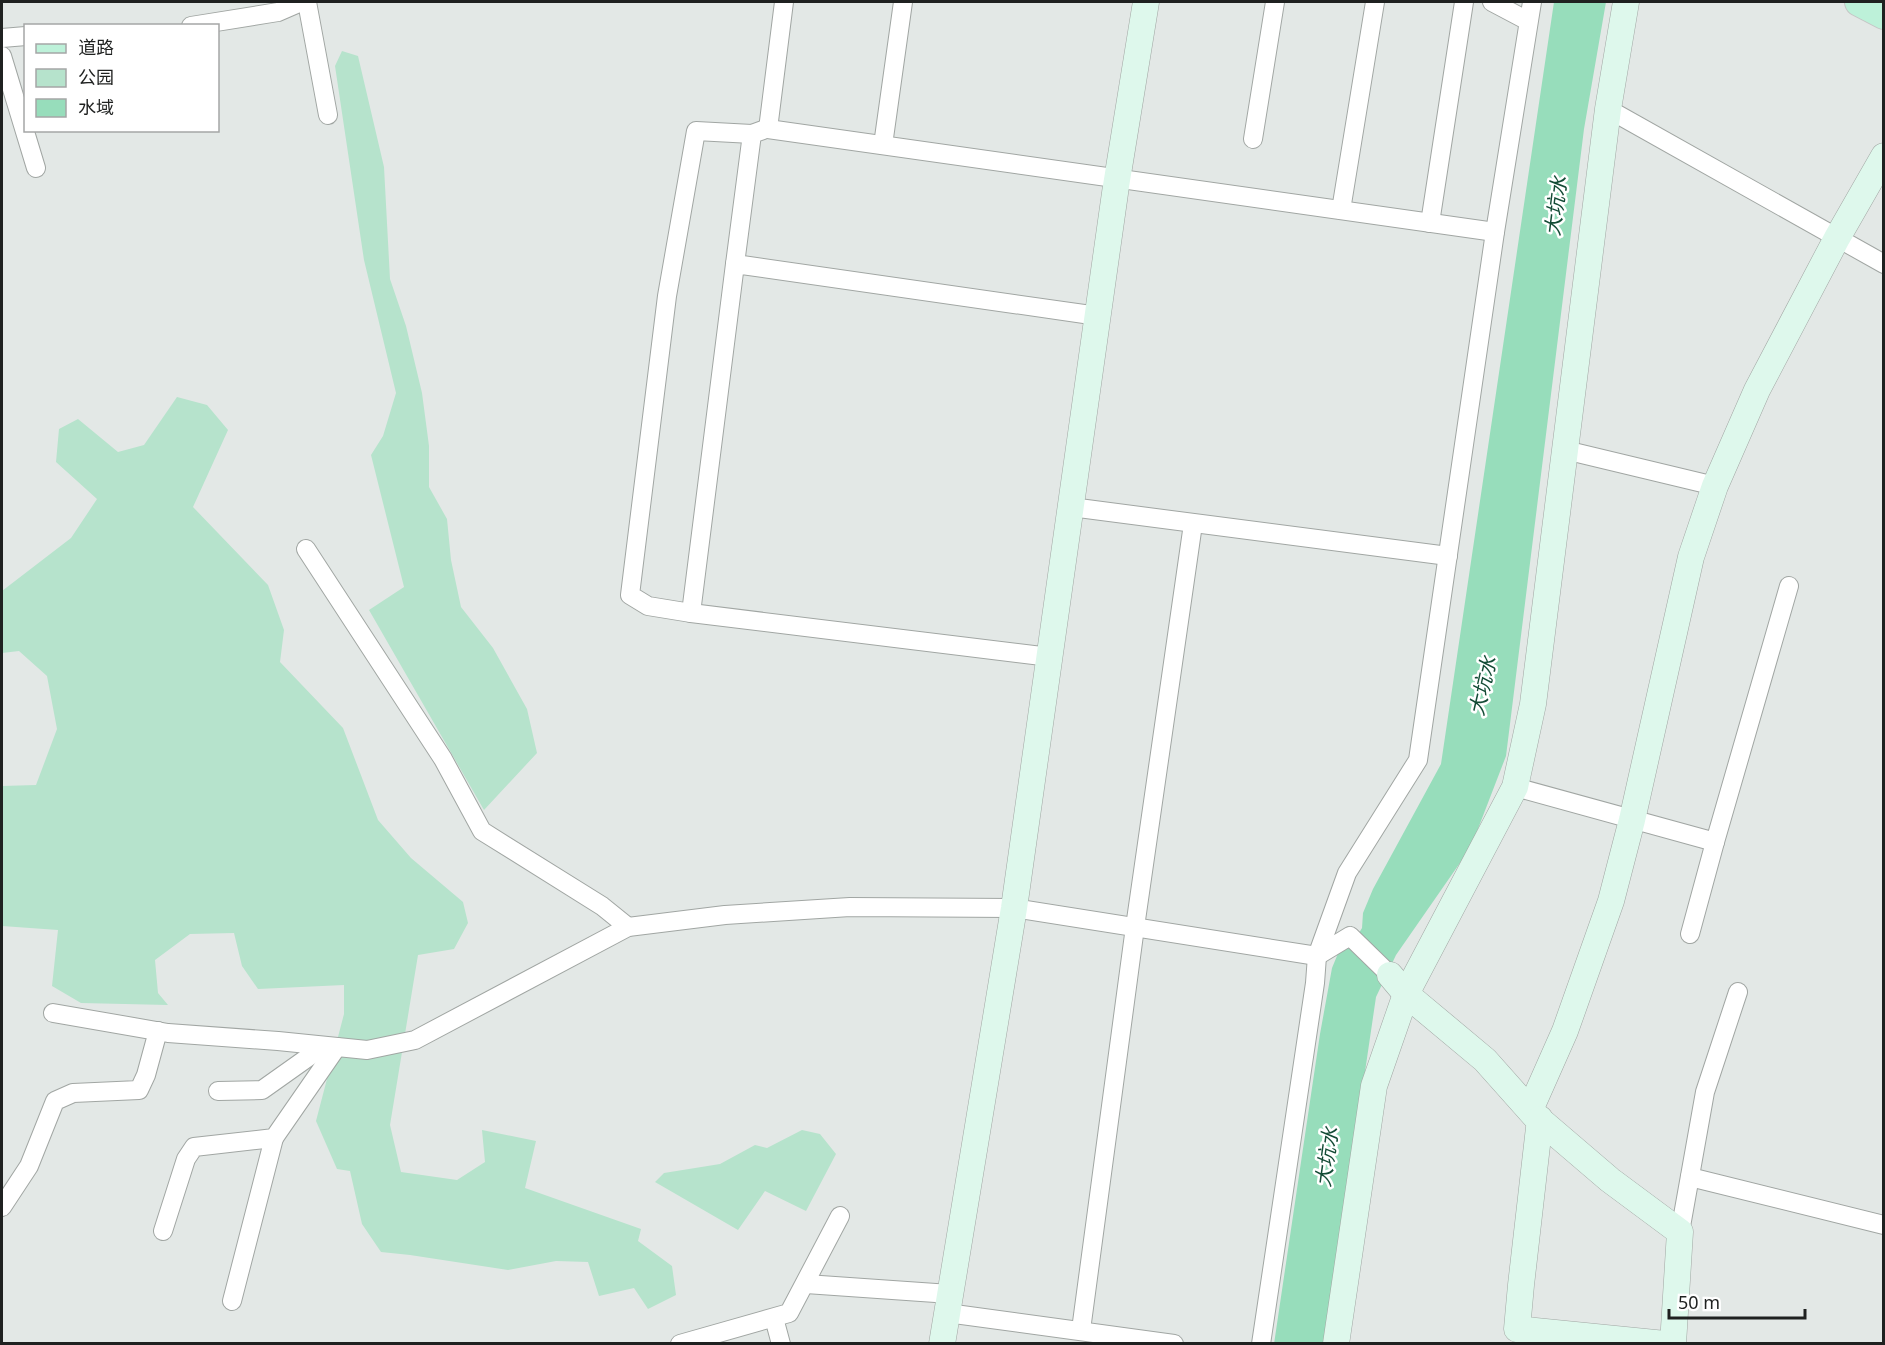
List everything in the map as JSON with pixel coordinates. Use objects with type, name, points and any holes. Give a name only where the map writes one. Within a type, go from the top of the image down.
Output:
[{"type":"main road","points":[[1859,2],[1884,15]]},
{"type":"street","points":[[203,24],[278,12],[301,2]]},
{"type":"street","points":[[307,2],[328,115]]},
{"type":"street","points":[[691,613],[735,264],[784,2]]},
{"type":"street","points":[[883,145],[903,2]]},
{"type":"street","points":[[942,1344],[1014,908],[1118,178],[1146,2]]},
{"type":"street","points":[[1253,140],[1275,2]]},
{"type":"street","points":[[1341,210],[1375,2]]},
{"type":"street","points":[[1430,223],[1464,2]]},
{"type":"street","points":[[1492,2],[1528,21]]},
{"type":"street","points":[[1261,1344],[1315,983],[1317,956],[1347,873],[1418,760],[1495,232],[1532,2]]},
{"type":"street","points":[[1336,1344],[1374,1086],[1406,994],[1515,787],[1533,704],[1608,109],[1626,2]]},
{"type":"street","points":[[2,38],[24,36]]},
{"type":"street","points":[[2,56],[24,128]]},
{"type":"street","points":[[1608,109],[1884,264]]},
{"type":"street","points":[[1050,657],[691,613],[648,606],[630,596],[664,319],[696,131],[760,132],[883,145],[1495,232]]},
{"type":"street","points":[[25,132],[36,168]]},
{"type":"street","points":[[1665,1344],[1517,1329],[1535,1114],[1607,912],[1632,820],[1691,557],[1715,486],[1757,390],[1837,238],[1884,156]]},
{"type":"street","points":[[735,264],[1098,316]]},
{"type":"street","points":[[1565,450],[1715,486]]},
{"type":"street","points":[[1071,507],[1448,556]]},
{"type":"street","points":[[1081,1330],[1135,927],[1193,524]]},
{"type":"street","points":[[306,549],[443,759],[482,831],[602,906],[628,927]]},
{"type":"street","points":[[1690,934],[1714,842],[1789,586]]},
{"type":"street","points":[[1515,787],[1714,842]]},
{"type":"street","points":[[53,1013],[158,1031],[367,1050],[415,1040],[628,927],[725,915],[850,908],[1014,908],[1317,956],[1350,936],[1406,994],[1485,1060],[1535,1114],[1610,1180],[1680,1232]]},
{"type":"street","points":[[1673,1344],[1680,1232],[1705,1092],[1738,992]]},
{"type":"street","points":[[2,1207],[28,1166],[55,1101],[73,1093],[139,1090],[146,1075],[158,1031]]},
{"type":"street","points":[[218,1091],[262,1090],[331,1046]]},
{"type":"street","points":[[232,1301],[274,1137],[331,1046]]},
{"type":"street","points":[[163,1231],[186,1159],[194,1147],[274,1137]]},
{"type":"street","points":[[1690,1178],[1884,1225]]},
{"type":"street","points":[[680,1344],[789,1313],[840,1216]]},
{"type":"street","points":[[806,1284],[948,1303],[1081,1330],[1174,1344]]},
{"type":"street","points":[[774,1318],[781,1344]]},
{"type":"green space","points":[[342,51],[358,56],[384,167],[390,279],[406,326],[422,393],[429,446],[429,487],[447,519],[451,560],[461,607],[493,648],[527,709],[537,753],[484,810],[369,610],[404,587],[371,455],[383,436],[396,393],[364,260],[335,66]]},
{"type":"green space","points":[[177,397],[207,405],[228,430],[193,507],[268,585],[284,630],[280,662],[343,728],[378,820],[411,858],[463,902],[468,923],[454,949],[418,955],[390,1125],[401,1172],[457,1180],[485,1162],[482,1130],[536,1141],[525,1188],[641,1229],[638,1241],[672,1266],[676,1295],[648,1309],[634,1288],[599,1296],[588,1262],[556,1261],[508,1270],[381,1252],[362,1224],[350,1171],[337,1169],[316,1121],[344,1014],[344,985],[258,989],[242,966],[234,933],[190,934],[155,960],[158,993],[168,1005],[81,1003],[52,986],[58,930],[2,926],[2,786],[36,785],[57,729],[47,676],[19,651],[2,653],[2,591],[71,538],[97,499],[56,462],[59,429],[78,419],[118,452],[144,445]]},
{"type":"green space","points":[[802,1130],[820,1134],[836,1154],[806,1211],[765,1191],[738,1230],[655,1182],[664,1173],[720,1164],[755,1145],[767,1148]]},
{"type":"water","name":"大坑水","points":[[1554,2],[1606,2],[1584,129],[1506,756],[1471,847],[1396,955],[1376,997],[1325,1343],[1274,1344],[1332,968],[1339,951],[1350,948],[1362,928],[1363,913],[1373,889],[1441,764]]}]
